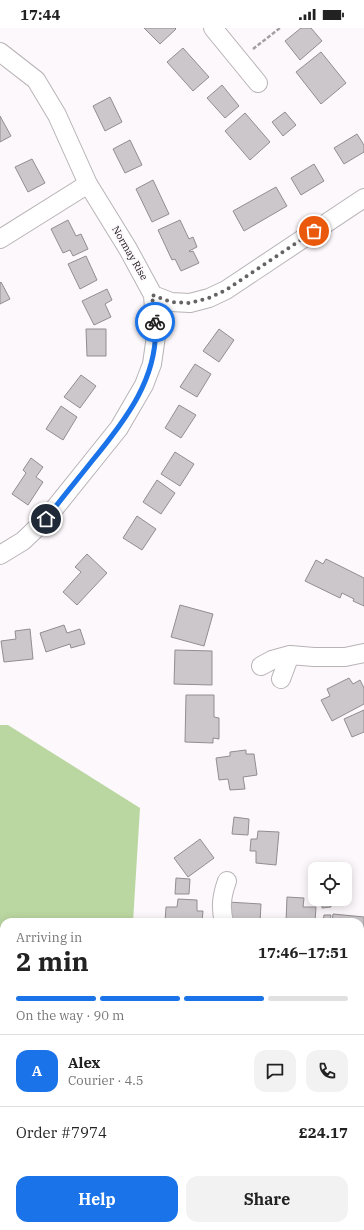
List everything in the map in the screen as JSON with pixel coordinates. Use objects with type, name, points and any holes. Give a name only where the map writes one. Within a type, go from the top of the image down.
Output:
[{"type":"street","points":[[213,28],[258,83]]},
{"type":"street","name":"Normay Rise","points":[[0,52],[36,80],[57,115],[88,184],[128,249],[152,295]]},
{"type":"street","points":[[0,239],[88,184]]},
{"type":"street","points":[[0,555],[23,541],[46,519],[119,428],[144,385],[152,364],[156,336],[152,295],[171,302],[190,303],[209,298],[226,290],[364,198]]},
{"type":"street","points":[[261,666],[272,660],[290,655],[345,657],[364,653]]},
{"type":"street","points":[[281,679],[290,655]]},
{"type":"street","points":[[223,918],[222,896],[227,881]]},
{"type":"path","points":[[240,60],[280,28]]},
{"type":"green space","points":[[0,725],[8,725],[140,808],[133,918],[0,918]]},
{"type":"building","points":[[144,28],[175,28],[176,29],[160,44]]},
{"type":"building","points":[[301,28],[311,28],[322,41],[300,60],[285,41]]},
{"type":"building","points":[[183,48],[209,77],[193,91],[167,62]]},
{"type":"building","points":[[321,52],[346,83],[321,104],[296,72]]},
{"type":"building","points":[[222,85],[239,106],[225,118],[207,98]]},
{"type":"building","points":[[110,97],[122,122],[105,131],[93,106]]},
{"type":"building","points":[[285,112],[296,125],[283,136],[272,122]]},
{"type":"building","points":[[245,113],[270,142],[250,160],[225,131]]},
{"type":"building","points":[[0,116],[11,136],[0,142]]},
{"type":"building","points":[[357,134],[364,145],[364,152],[344,164],[334,148]]},
{"type":"building","points":[[130,140],[142,165],[125,173],[113,149]]},
{"type":"building","points":[[32,159],[45,183],[28,192],[15,167]]},
{"type":"building","points":[[314,164],[324,181],[301,195],[291,178]]},
{"type":"building","points":[[153,180],[169,214],[152,222],[136,189]]},
{"type":"building","points":[[276,187],[287,206],[244,231],[233,211]]},
{"type":"building","points":[[68,220],[76,236],[81,234],[88,249],[73,256],[70,250],[63,253],[51,229]]},
{"type":"building","points":[[180,220],[189,239],[193,237],[197,247],[189,251],[193,251],[199,263],[181,271],[175,259],[172,260],[158,230]]},
{"type":"building","points":[[86,256],[97,280],[80,289],[68,264]]},
{"type":"building","points":[[1,282],[10,299],[0,304],[0,283]]},
{"type":"building","points":[[107,289],[112,300],[105,304],[111,317],[94,325],[82,301]]},
{"type":"building","points":[[86,329],[106,329],[106,356],[87,356]]},
{"type":"building","points":[[219,329],[234,340],[219,362],[203,351]]},
{"type":"building","points":[[195,364],[211,374],[197,397],[180,387]]},
{"type":"building","points":[[81,375],[96,386],[80,408],[64,397]]},
{"type":"building","points":[[179,405],[196,415],[181,438],[165,428]]},
{"type":"building","points":[[61,406],[77,417],[63,440],[46,429]]},
{"type":"building","points":[[175,452],[194,464],[180,486],[161,474]]},
{"type":"building","points":[[31,458],[43,467],[36,477],[43,482],[28,505],[12,494],[26,473],[23,470]]},
{"type":"building","points":[[157,480],[175,493],[161,514],[143,502]]},
{"type":"building","points":[[137,516],[156,529],[142,550],[123,538]]},
{"type":"building","points":[[87,554],[107,573],[77,605],[63,592],[81,572],[75,567]]},
{"type":"building","points":[[326,559],[364,578],[364,606],[353,601],[354,599],[342,593],[340,598],[305,581],[316,560],[323,564]]},
{"type":"building","points":[[180,605],[213,614],[204,646],[171,637]]},
{"type":"building","points":[[64,625],[67,633],[80,629],[85,644],[71,648],[70,644],[46,652],[40,633]]},
{"type":"building","points":[[30,629],[33,659],[4,662],[1,641],[16,639],[15,631]]},
{"type":"building","points":[[175,650],[212,651],[212,685],[174,684]]},
{"type":"building","points":[[349,678],[353,684],[360,680],[364,688],[364,704],[332,721],[321,700],[330,696],[327,689]]},
{"type":"building","points":[[186,695],[214,695],[214,717],[219,718],[219,739],[213,738],[213,743],[185,742]]},
{"type":"building","points":[[364,710],[364,732],[352,737],[344,719]]},
{"type":"building","points":[[246,750],[246,754],[254,754],[257,775],[243,777],[245,789],[230,790],[228,779],[219,780],[216,758],[230,756],[230,752]]},
{"type":"building","points":[[234,817],[249,819],[248,835],[232,834]]},
{"type":"building","points":[[258,831],[279,832],[276,865],[256,863],[256,851],[250,851],[251,839],[257,839]]},
{"type":"building","points":[[200,839],[214,858],[188,877],[174,858]]},
{"type":"building","points":[[176,878],[190,879],[189,894],[175,894]]},
{"type":"building","points":[[287,897],[304,898],[303,907],[316,907],[315,918],[286,918]]},
{"type":"building","points":[[178,899],[197,900],[197,911],[203,911],[202,918],[165,918],[166,907],[177,907]]},
{"type":"building","points":[[228,902],[261,904],[260,918],[227,918]]},
{"type":"building","points":[[322,906],[331,906],[331,907],[322,908]]},
{"type":"building","points":[[333,914],[364,917],[364,918],[332,918]]},
{"type":"building","points":[[324,915],[331,915],[331,918],[324,918]]},
{"type":"way so far","points":[[155,322],[152,295],[171,302],[190,303],[209,298],[226,290],[314,231]]},
{"type":"route","points":[[46,519],[119,428],[144,385],[152,364],[156,336],[155,322]]}]
